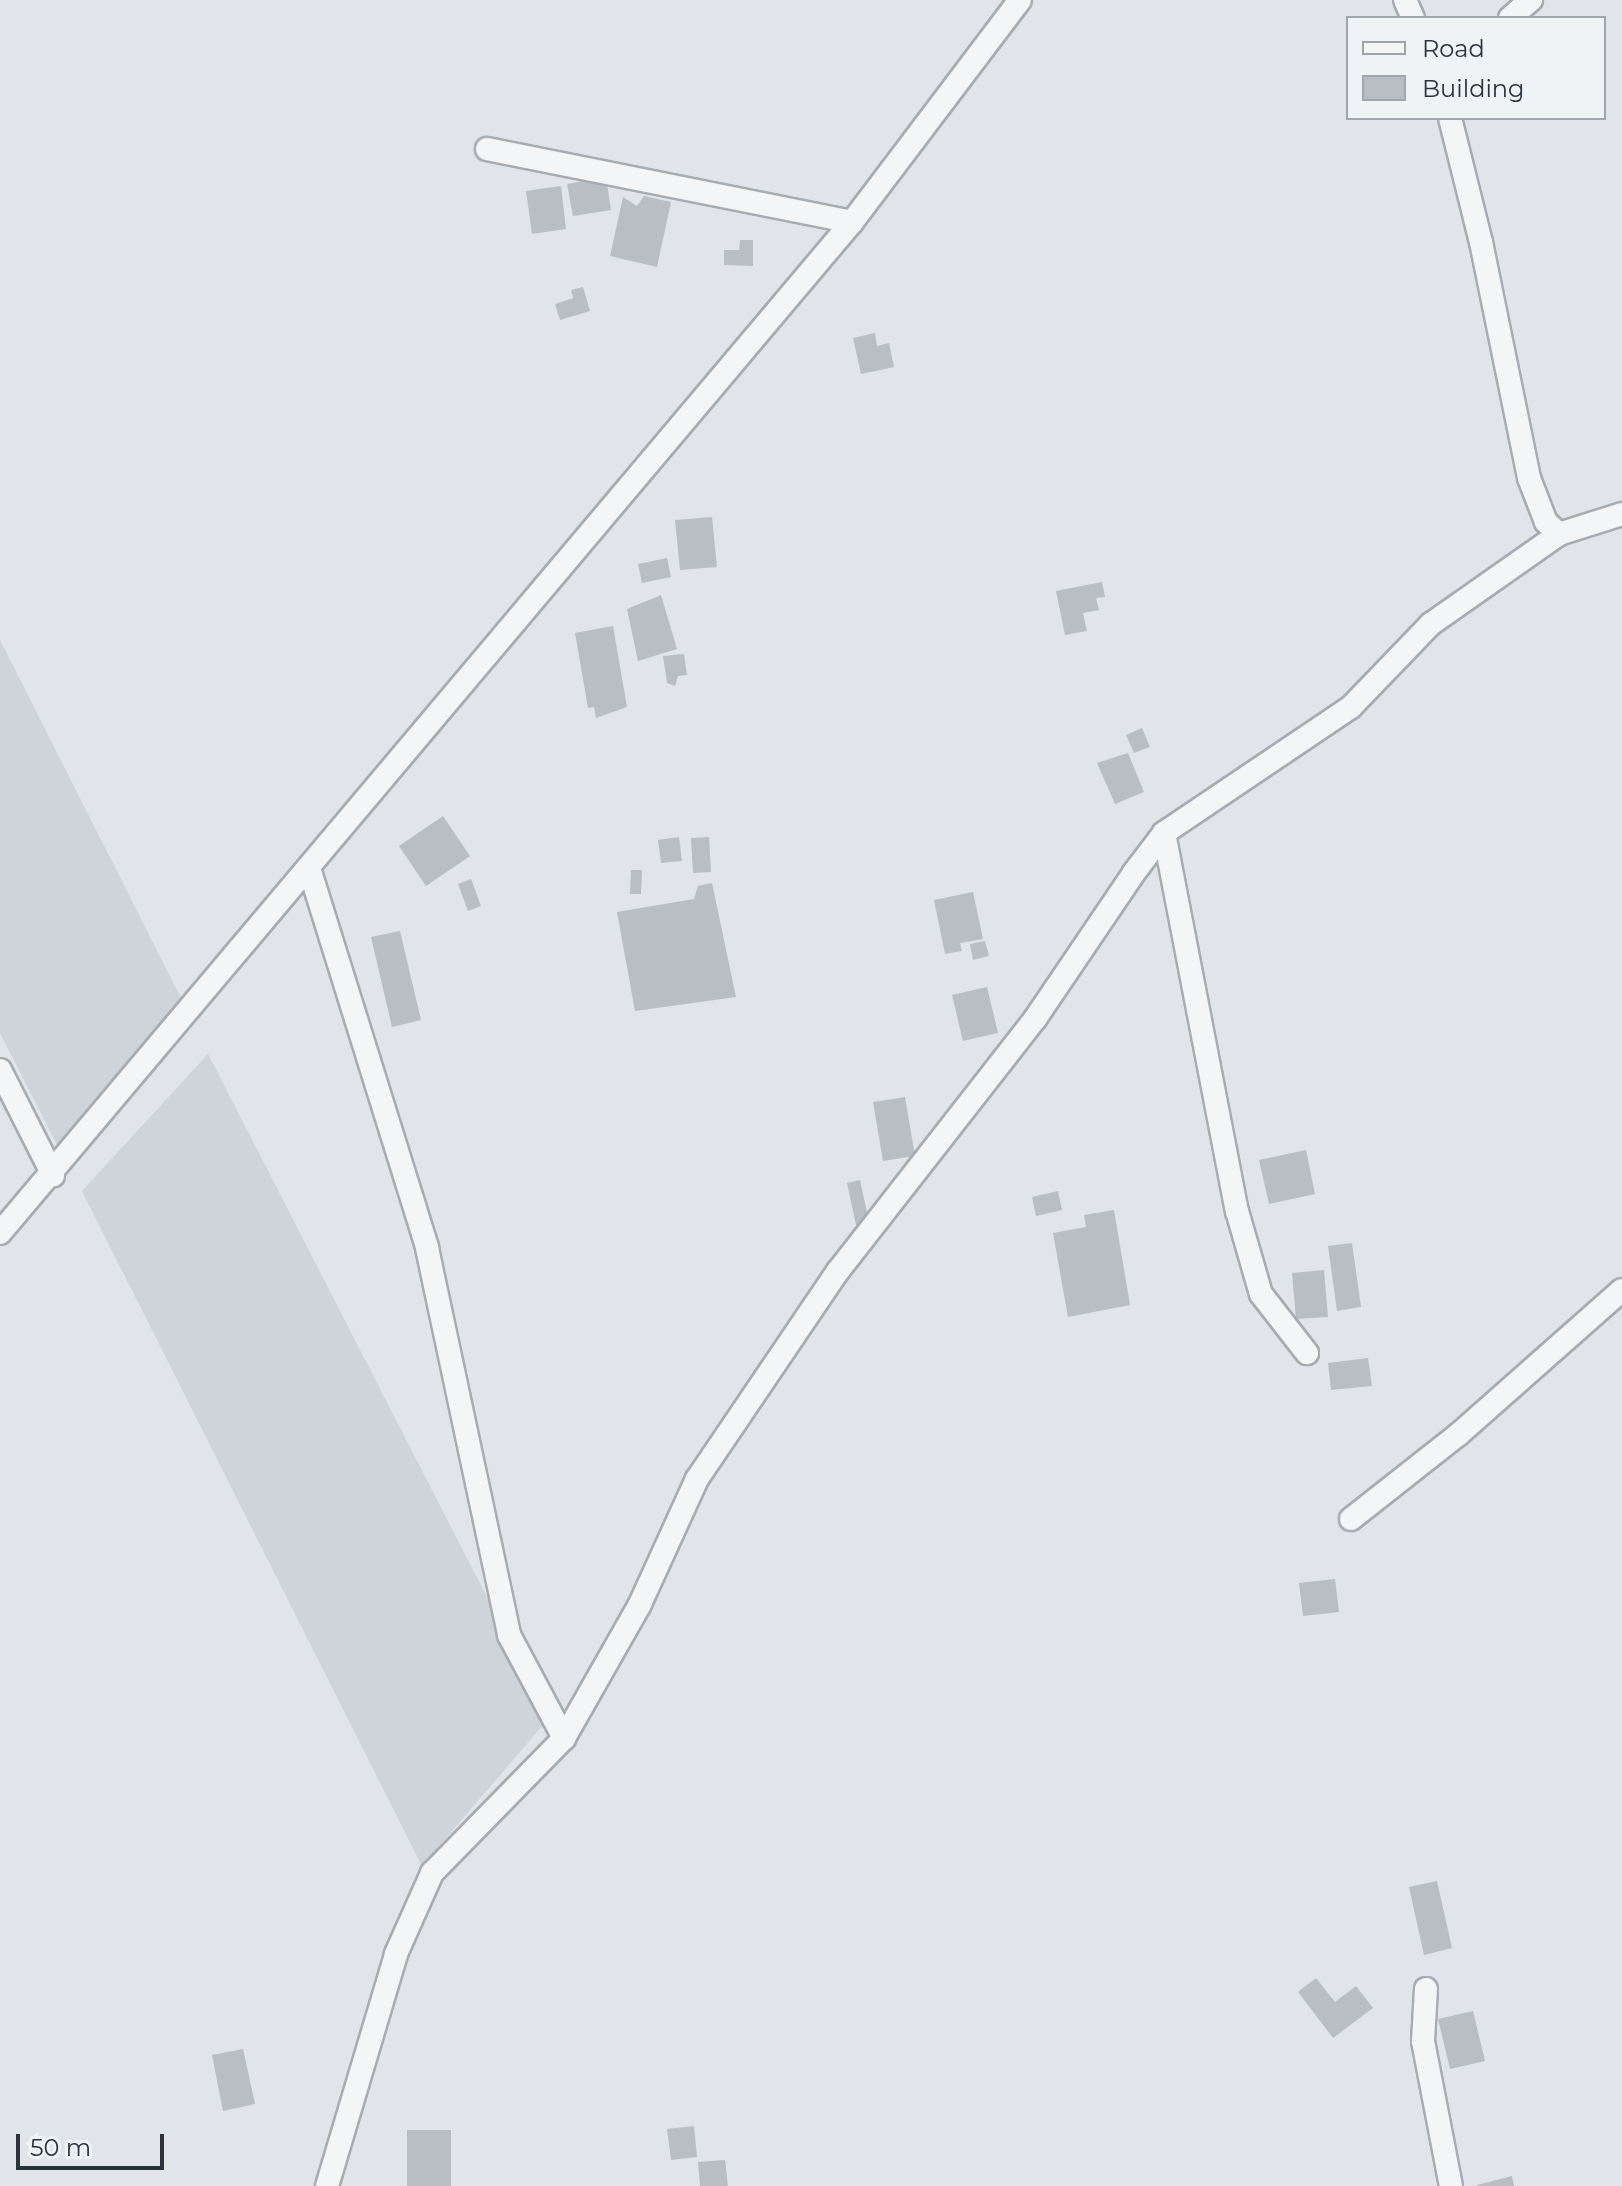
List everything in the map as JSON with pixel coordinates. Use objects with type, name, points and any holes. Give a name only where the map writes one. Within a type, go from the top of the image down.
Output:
[{"type":"street","points":[[0,1233],[53,1175],[852,222],[1020,0]]},
{"type":"street","points":[[1512,16],[1531,0]]},
{"type":"street","points":[[1450,120],[1481,242],[1529,478],[1546,522],[1559,534]]},
{"type":"street","points":[[487,149],[852,222]]},
{"type":"street","points":[[327,2186],[396,1954],[432,1873],[564,1738],[640,1604],[697,1479],[838,1271],[1035,1019],[1164,833],[1351,707],[1431,624],[1559,534],[1622,514]]},
{"type":"street","points":[[1164,833],[1237,1211],[1261,1294],[1307,1353]]},
{"type":"street","points":[[309,868],[427,1248],[509,1635],[564,1738]]},
{"type":"street","points":[[0,1070],[53,1175]]},
{"type":"street","points":[[1351,1519],[1459,1434],[1622,1290]]},
{"type":"street","points":[[1426,1989],[1423,2041],[1451,2186]]},
{"type":"shaded area","points":[[0,640],[183,1002],[57,1145],[0,1033]]},
{"type":"shaded area","points":[[208,1054],[549,1718],[422,1866],[82,1191]]},
{"type":"building","points":[[606,177],[611,210],[573,216],[567,184]]},
{"type":"building","points":[[561,186],[566,229],[532,234],[526,191]]},
{"type":"building","points":[[644,196],[671,202],[657,267],[610,256],[623,197],[637,206]]},
{"type":"building","points":[[740,240],[753,240],[753,266],[724,265],[724,250],[739,250]]},
{"type":"building","points":[[583,287],[590,311],[560,320],[555,304],[573,298],[571,290]]},
{"type":"building","points":[[875,333],[877,346],[889,343],[894,367],[861,374],[853,338]]},
{"type":"building","points":[[712,517],[717,567],[680,570],[675,520]]},
{"type":"building","points":[[667,558],[671,577],[642,583],[638,564]]},
{"type":"building","points":[[1102,582],[1105,597],[1096,598],[1099,610],[1083,613],[1087,631],[1065,635],[1056,591]]},
{"type":"building","points":[[661,595],[677,649],[638,661],[627,609]]},
{"type":"building","points":[[613,626],[627,707],[596,718],[594,707],[588,708],[575,633]]},
{"type":"building","points":[[684,654],[687,675],[678,676],[675,686],[667,683],[663,656]]},
{"type":"building","points":[[1142,728],[1150,747],[1134,753],[1126,735]]},
{"type":"building","points":[[1128,753],[1144,792],[1115,804],[1097,763]]},
{"type":"building","points":[[443,816],[470,856],[426,886],[399,846]]},
{"type":"building","points":[[679,837],[682,861],[661,863],[658,840]]},
{"type":"building","points":[[709,837],[711,872],[693,873],[691,838]]},
{"type":"building","points":[[631,870],[642,870],[641,894],[630,894]]},
{"type":"building","points":[[471,879],[481,906],[468,911],[458,884]]},
{"type":"building","points":[[712,883],[736,997],[635,1011],[617,912],[694,899],[698,886]]},
{"type":"building","points":[[973,892],[983,939],[960,943],[962,951],[945,954],[934,900]]},
{"type":"building","points":[[400,931],[421,1020],[392,1027],[371,937]]},
{"type":"building","points":[[985,941],[989,956],[973,960],[970,944]]},
{"type":"building","points":[[987,987],[998,1033],[963,1041],[952,995]]},
{"type":"building","points":[[905,1097],[915,1156],[883,1161],[873,1102]]},
{"type":"building","points":[[1306,1150],[1315,1194],[1269,1204],[1259,1160]]},
{"type":"building","points":[[860,1180],[869,1222],[856,1225],[847,1183]]},
{"type":"building","points":[[1058,1191],[1062,1210],[1036,1216],[1032,1197]]},
{"type":"building","points":[[1114,1210],[1130,1305],[1068,1317],[1053,1233],[1086,1227],[1084,1215]]},
{"type":"building","points":[[1352,1243],[1361,1307],[1337,1311],[1328,1246]]},
{"type":"building","points":[[1324,1270],[1328,1317],[1296,1319],[1292,1273]]},
{"type":"building","points":[[1368,1358],[1372,1386],[1331,1390],[1328,1363]]},
{"type":"building","points":[[1335,1579],[1339,1612],[1303,1616],[1299,1583]]},
{"type":"building","points":[[1437,1881],[1452,1948],[1424,1955],[1409,1887]]},
{"type":"building","points":[[1316,1978],[1335,2002],[1356,1986],[1373,2008],[1333,2038],[1298,1992]]},
{"type":"building","points":[[1473,2011],[1485,2061],[1450,2069],[1438,2019]]},
{"type":"building","points":[[243,2049],[255,2104],[223,2111],[212,2055]]},
{"type":"building","points":[[694,2126],[697,2157],[671,2160],[667,2129]]},
{"type":"building","points":[[407,2130],[451,2130],[451,2186],[407,2186]]},
{"type":"building","points":[[725,2160],[728,2186],[700,2186],[698,2162]]},
{"type":"building","points":[[1512,2176],[1514,2186],[1477,2186],[1477,2185]]}]
